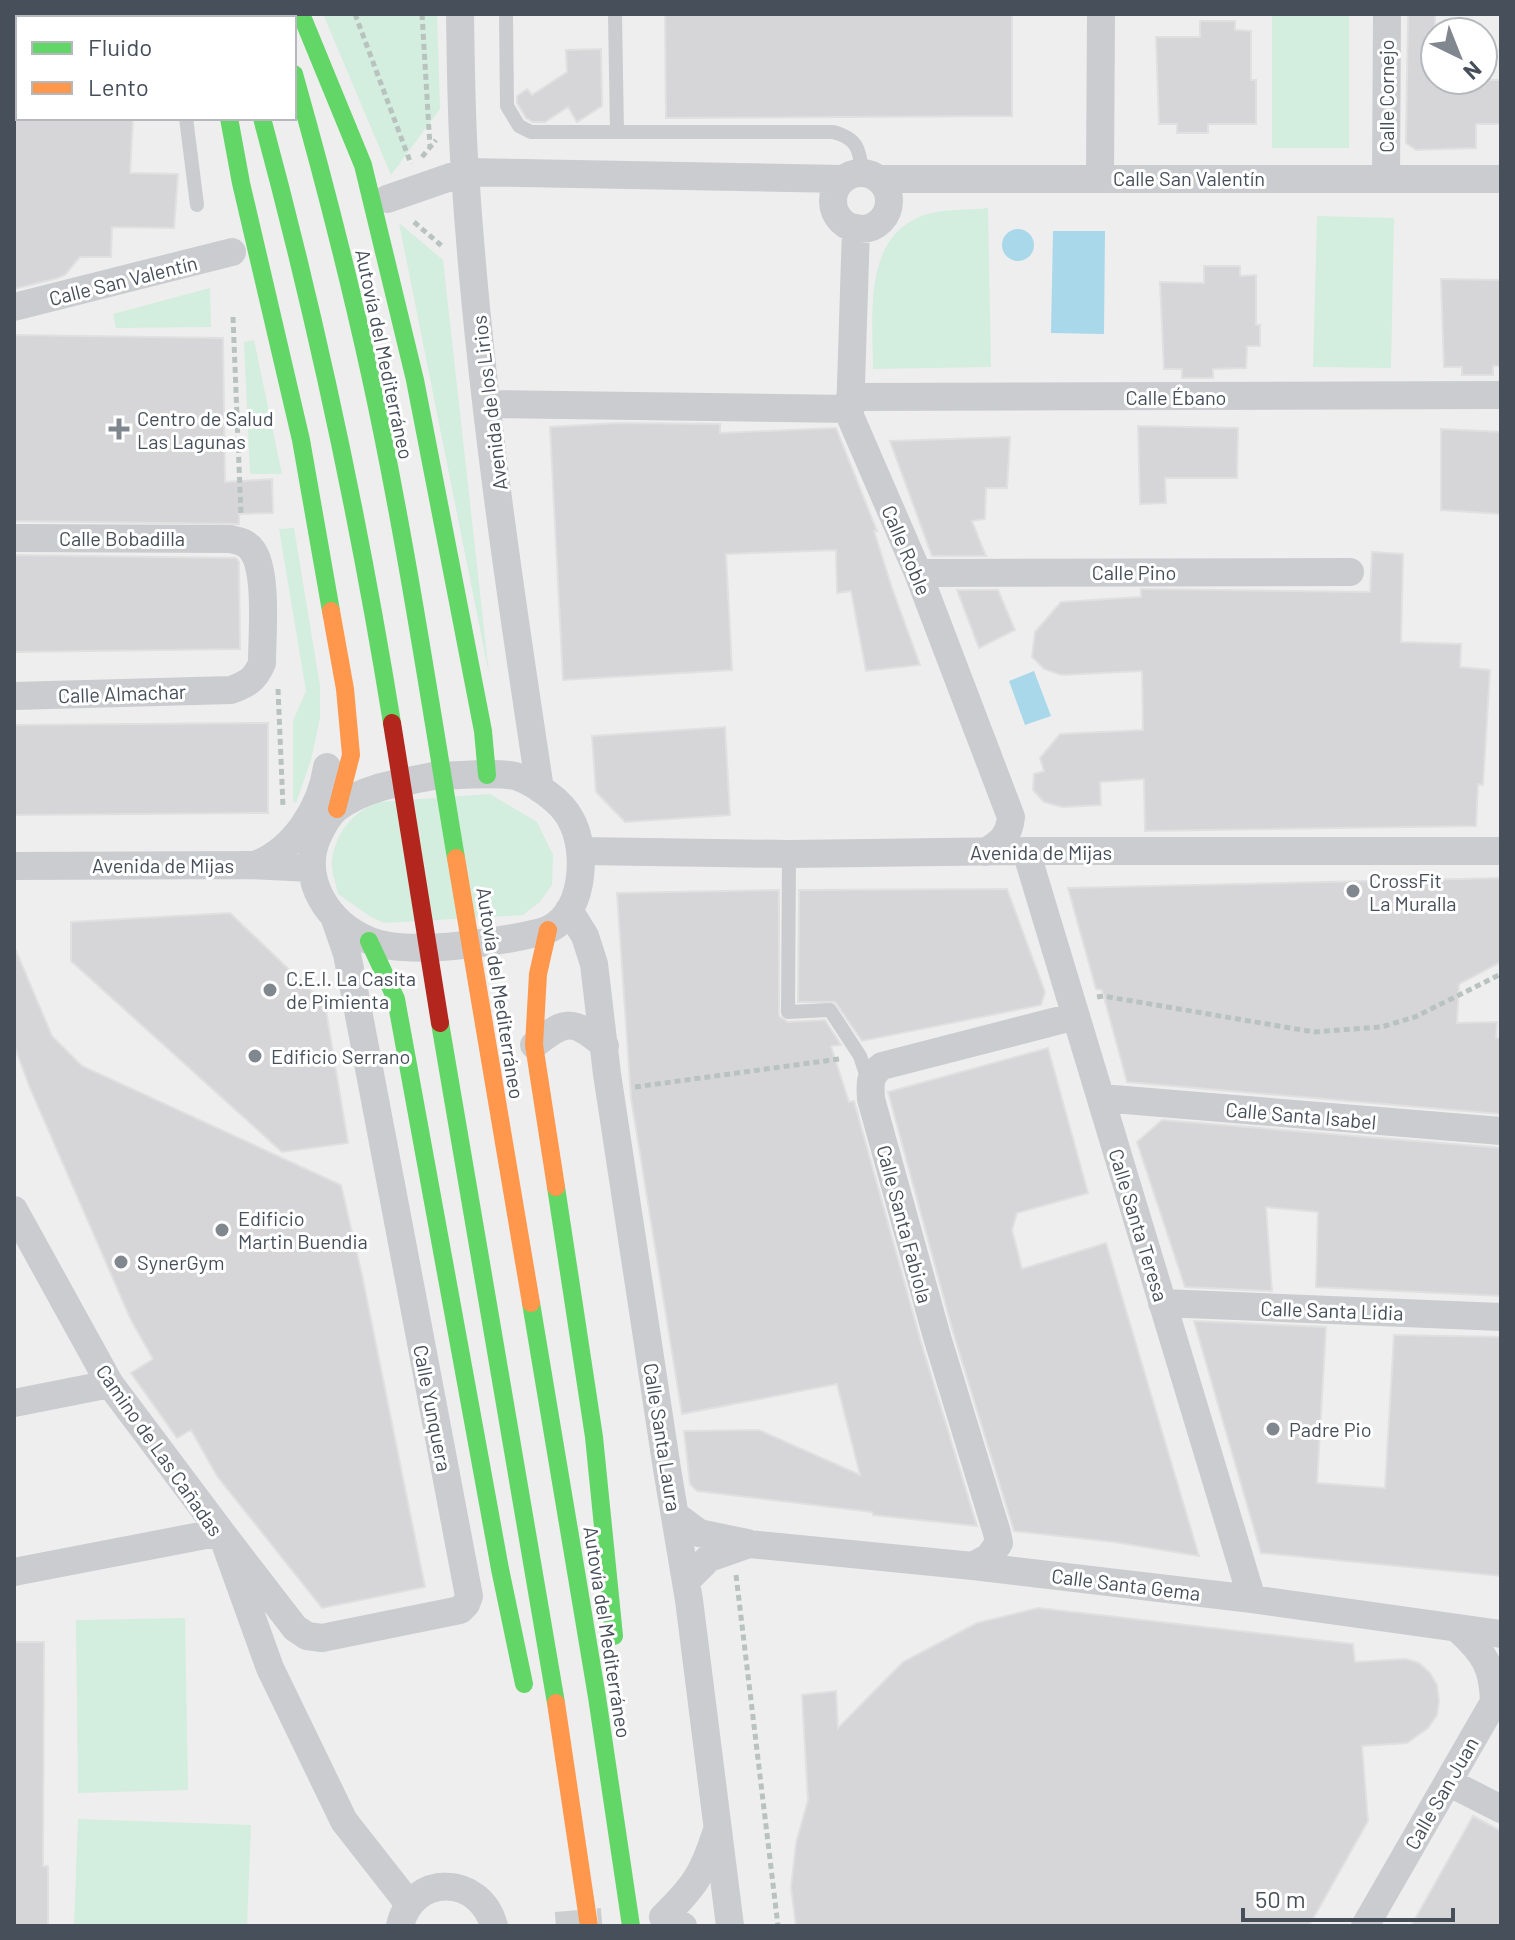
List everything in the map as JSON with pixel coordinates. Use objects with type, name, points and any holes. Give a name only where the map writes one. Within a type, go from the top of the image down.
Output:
[{"type":"highway","points":[[301,14],[363,165],[415,380],[483,731],[487,775]]},
{"type":"highway","name":"Autovía del Mediterráneo","points":[[296,81],[370,375],[418,629],[631,1926]]},
{"type":"highway","points":[[229,120],[241,183],[301,440],[345,689],[351,755],[337,809]]},
{"type":"highway","points":[[263,120],[330,382],[376,634],[526,1523],[589,1926]]},
{"type":"highway","points":[[548,930],[538,974],[534,1045],[594,1437],[617,1659]]},
{"type":"highway","points":[[369,941],[396,999],[500,1569],[528,1702]]},
{"type":"highway","points":[[621,1738],[623,1866]]},
{"type":"highway","points":[[549,1789],[582,1872]]},
{"type":"street","name":"Avenida de los Lirios","points":[[460,14],[465,172],[474,274],[488,404],[540,789]]},
{"type":"street","points":[[1100,178],[1101,14]]},
{"type":"street","name":"Calle Cornejo","points":[[1386,179],[1387,14]]},
{"type":"street","points":[[387,199],[465,172]]},
{"type":"street","name":"Calle San Valentín","points":[[465,172],[1501,179]]},
{"type":"street","points":[[861,177],[887,190],[887,209],[877,223],[856,228],[844,224],[834,209],[834,191],[861,177]]},
{"type":"street","name":"Calle Roble","points":[[856,228],[850,416],[918,573],[1011,817],[1010,830],[1000,843],[985,852]]},
{"type":"street","name":"Calle San Valentín","points":[[14,307],[232,252]]},
{"type":"street","name":"Calle Ébano","points":[[488,404],[1501,395]]},
{"type":"street","name":"Calle Bobadilla","points":[[14,538],[230,539],[244,543],[254,552],[260,569],[262,663],[258,674],[249,683],[231,690]]},
{"type":"street","name":"Calle Pino","points":[[918,573],[1350,572]]},
{"type":"street","points":[[255,865],[273,858],[300,830],[325,778],[334,626]]},
{"type":"street","name":"Calle Almachar","points":[[14,696],[231,690]]},
{"type":"street","points":[[487,775],[516,776],[540,789],[570,817],[582,851],[578,892],[569,910],[548,930],[505,941],[406,948],[369,941],[335,919],[318,895],[311,868],[313,848],[322,827],[337,809],[377,787],[434,776],[487,775]]},
{"type":"street","name":"Avenida de Mijas","points":[[582,851],[789,854],[1501,851]]},
{"type":"street","name":"Calle Santa Teresa","points":[[1026,851],[1252,1599]]},
{"type":"street","name":"Avenida de Mijas","points":[[14,866],[255,865],[311,868]]},
{"type":"street","name":"Calle Santa Laura","points":[[569,910],[585,936],[594,964],[686,1581],[730,1926]]},
{"type":"street","name":"Calle Yunquera","points":[[221,1532],[295,1628],[307,1636],[322,1638],[460,1610],[469,1596],[350,967],[335,919]]},
{"type":"street","points":[[870,1084],[873,1072],[882,1066],[1076,1016]]},
{"type":"street","points":[[534,1045],[552,1030],[569,1025],[584,1028],[605,1046]]},
{"type":"street","name":"Calle Santa Fabiola","points":[[870,1084],[871,1099],[937,1337],[997,1533],[999,1543],[989,1557],[973,1566]]},
{"type":"street","name":"Calle Santa Isabel","points":[[1101,1098],[1501,1131]]},
{"type":"street","name":"Camino de Las Cañadas","points":[[18,1226],[110,1384],[221,1532],[270,1668],[344,1821],[405,1915]]},
{"type":"street","name":"Calle Santa Lidia","points":[[1162,1303],[1501,1317]]},
{"type":"street","points":[[14,1403],[110,1384]]},
{"type":"street","name":"Calle Santa Gema","points":[[675,1515],[699,1533],[749,1544],[973,1566],[1252,1599],[1501,1634]]},
{"type":"street","points":[[14,1572],[221,1532]]},
{"type":"street","name":"Calle Santa Gema","points":[[686,1581],[709,1558],[749,1544]]},
{"type":"street","name":"Calle San Juan","points":[[1365,1926],[1497,1698],[1480,1649],[1459,1630]]},
{"type":"street","points":[[1448,1782],[1501,1809]]},
{"type":"street","name":"Calle Santa Laura","points":[[683,1926],[663,1917],[692,1889],[708,1858],[717,1829]]},
{"type":"street","points":[[405,1915],[422,1893],[437,1887],[453,1886],[468,1891],[481,1901],[491,1914],[494,1926]]},
{"type":"lane","points":[[506,14],[507,106],[519,126],[531,132],[833,132],[847,135],[856,145],[861,156],[861,177]]},
{"type":"lane","points":[[615,14],[617,132]]},
{"type":"lane","points":[[186,120],[197,205]]},
{"type":"lane","points":[[789,854],[788,1012],[830,1010],[860,1056],[870,1084]]},
{"type":"path","points":[[355,14],[412,169]]},
{"type":"path","points":[[422,14],[430,147]]},
{"type":"path","points":[[387,199],[474,274]]},
{"type":"green space","points":[[323,14],[437,14],[440,109],[391,175]]},
{"type":"green space","points":[[1272,14],[1349,14],[1349,148],[1272,148]]},
{"type":"green space","points":[[988,208],[991,367],[873,369],[872,324],[876,277],[882,255],[893,237],[909,222],[932,213]]},
{"type":"green space","points":[[1317,216],[1394,218],[1391,368],[1313,367]]},
{"type":"green space","points":[[399,223],[443,260],[489,674]]},
{"type":"green space","points":[[210,288],[211,327],[116,328],[113,314]]},
{"type":"green space","points":[[254,340],[282,474],[250,474],[244,342]]},
{"type":"green space","points":[[294,528],[320,686],[320,718],[311,760],[296,803],[293,801],[293,721],[306,691],[279,529]]},
{"type":"green space","points":[[490,794],[537,822],[553,855],[552,885],[540,902],[523,915],[384,923],[338,894],[332,869],[334,851],[341,832],[361,811],[379,802]]},
{"type":"green space","points":[[185,1618],[188,1790],[78,1793],[76,1620]]},
{"type":"green space","points":[[78,1819],[251,1825],[247,1926],[74,1926]]},
{"type":"water","points":[[1018,229],[1029,234],[1034,245],[1029,256],[1018,261],[1007,256],[1002,245],[1007,234]]},
{"type":"water","points":[[1053,231],[1105,231],[1104,334],[1051,333]]},
{"type":"water","points":[[1034,671],[1051,716],[1025,725],[1009,681]]},
{"type":"building","points":[[665,14],[1012,14],[1012,116],[666,118]]},
{"type":"building","points":[[1408,14],[1435,14],[1419,16],[1419,96],[1499,96],[1501,80],[1501,124],[1476,124],[1476,148],[1416,150],[1406,143]]},
{"type":"building","points":[[1200,21],[1235,21],[1235,30],[1251,31],[1251,80],[1256,80],[1256,124],[1208,124],[1208,133],[1177,133],[1177,124],[1159,124],[1156,37],[1200,37]]},
{"type":"building","points":[[601,49],[602,106],[577,122],[568,107],[545,122],[533,122],[526,118],[517,103],[517,96],[527,89],[532,95],[567,72],[566,50]]},
{"type":"building","points":[[14,118],[133,120],[130,173],[178,174],[174,228],[112,227],[111,257],[80,257],[65,275],[14,289]]},
{"type":"building","points":[[1204,266],[1240,266],[1240,276],[1256,275],[1256,325],[1260,325],[1260,346],[1247,346],[1246,368],[1213,369],[1213,378],[1182,378],[1182,369],[1164,369],[1160,282],[1204,283]]},
{"type":"building","points":[[1441,279],[1501,280],[1501,366],[1493,366],[1493,375],[1462,375],[1462,367],[1444,367]]},
{"type":"building","name":"Centro de Salud Las Lagunas","points":[[14,335],[223,338],[225,482],[272,479],[273,513],[239,514],[239,524],[14,521]]},
{"type":"building","points":[[618,423],[720,424],[720,433],[836,428],[877,531],[874,531],[892,588],[920,665],[866,671],[851,591],[837,593],[836,550],[726,554],[732,670],[563,680],[550,427]]},
{"type":"building","points":[[1138,426],[1238,428],[1237,478],[1165,478],[1166,503],[1140,504]]},
{"type":"building","points":[[1441,429],[1501,432],[1501,514],[1441,510]]},
{"type":"building","points":[[1010,437],[1007,488],[986,488],[985,519],[972,521],[986,556],[932,556],[890,441]]},
{"type":"building","points":[[1372,552],[1403,554],[1401,642],[1461,644],[1460,667],[1490,670],[1483,785],[1478,784],[1476,826],[1145,831],[1144,779],[1100,782],[1101,805],[1062,807],[1044,802],[1033,790],[1034,774],[1044,771],[1040,758],[1060,734],[1143,730],[1142,671],[1061,675],[1044,669],[1032,657],[1035,632],[1061,602],[1141,597],[1141,589],[1370,592]]},
{"type":"building","points":[[14,555],[236,558],[239,562],[240,649],[14,652]]},
{"type":"building","points":[[957,590],[998,590],[1015,630],[979,648]]},
{"type":"building","points":[[268,723],[268,813],[14,815],[14,725]]},
{"type":"building","points":[[725,727],[730,815],[625,822],[596,792],[592,736]]},
{"type":"building","points":[[1501,878],[1501,962],[1459,984],[1457,1023],[1497,1022],[1496,1038],[1501,1038],[1501,1114],[1127,1082],[1102,990],[1096,989],[1068,888]]},
{"type":"building","points":[[1007,889],[1045,992],[1041,1005],[862,1041],[835,1002],[798,1002],[799,890]]},
{"type":"building","points":[[779,890],[779,1016],[788,1022],[825,1020],[841,1045],[831,1046],[849,1102],[854,1101],[921,1342],[977,1526],[697,1491],[690,1484],[684,1431],[759,1430],[860,1475],[837,1384],[682,1414],[631,1098],[617,893]]},
{"type":"building","name":"Edificio Serrano","points":[[230,913],[325,1004],[348,1143],[282,1152],[71,961],[71,922]]},
{"type":"building","points":[[14,946],[52,1036],[82,1066],[341,1185],[425,1587],[322,1608],[217,1476],[191,1430],[177,1438],[131,1373],[153,1359],[131,1320],[14,1045]]},
{"type":"building","points":[[1048,1048],[1088,1193],[1017,1213],[1012,1230],[1022,1269],[1106,1243],[1199,1556],[1114,1542],[1014,1531],[953,1332],[888,1092]]},
{"type":"building","points":[[1162,1120],[1501,1148],[1501,1296],[1316,1287],[1318,1212],[1266,1207],[1272,1291],[1185,1287],[1137,1142]]},
{"type":"building","points":[[1194,1321],[1326,1327],[1317,1483],[1385,1488],[1394,1335],[1501,1337],[1501,1576],[1261,1553]]},
{"type":"building","points":[[1038,1608],[1353,1644],[1355,1662],[1406,1659],[1419,1663],[1430,1673],[1437,1685],[1439,1701],[1437,1715],[1428,1728],[1407,1743],[1362,1746],[1368,1821],[1309,1926],[796,1926],[791,1888],[796,1843],[808,1800],[802,1695],[836,1691],[838,1728],[903,1662],[977,1623]]},
{"type":"building","points":[[14,1642],[44,1642],[43,1866],[48,1866],[48,1926],[14,1926]]},
{"type":"building","points":[[1473,1816],[1501,1831],[1501,1926],[1411,1926]]},
{"type":"tunnel","points":[[556,1926],[602,1922]]},
{"type":"traffic: fast","points":[[301,14],[363,165],[415,380],[483,731],[487,775]]},
{"type":"traffic: fast","points":[[296,81],[344,261],[383,434],[456,858]]},
{"type":"traffic: fast","points":[[229,120],[241,183],[301,440],[331,611]]},
{"type":"traffic: fast","points":[[263,120],[335,419],[392,723]]},
{"type":"traffic: fast","points":[[369,941],[396,999],[500,1569],[524,1684]]},
{"type":"traffic: fast","points":[[440,1023],[556,1703]]},
{"type":"traffic: fast","points":[[556,1187],[594,1437],[614,1636]]},
{"type":"traffic: fast","points":[[531,1303],[597,1697],[631,1926]]},
{"type":"traffic: slow","points":[[331,611],[345,689],[351,755],[337,809]]},
{"type":"traffic: slow","points":[[456,858],[531,1303]]},
{"type":"traffic: slow","points":[[548,930],[538,974],[534,1045],[556,1187]]},
{"type":"traffic: slow","points":[[556,1703],[589,1926]]},
{"type":"traffic: jam","points":[[392,723],[440,1023]]},
{"type":"place","name":"Centro de Salud Las Lagunas","points":[[119,429]]},
{"type":"place","name":"CrossFit La Muralla","points":[[1353,891]]},
{"type":"place","name":"C.E.I. La Casita de Pimienta","points":[[270,990]]},
{"type":"place","name":"Edificio Serrano","points":[[255,1056]]},
{"type":"place","name":"Edificio Martin Buendia","points":[[222,1230]]},
{"type":"place","name":"SynerGym","points":[[121,1262]]},
{"type":"place","name":"Padre Pio","points":[[1273,1429]]}]
